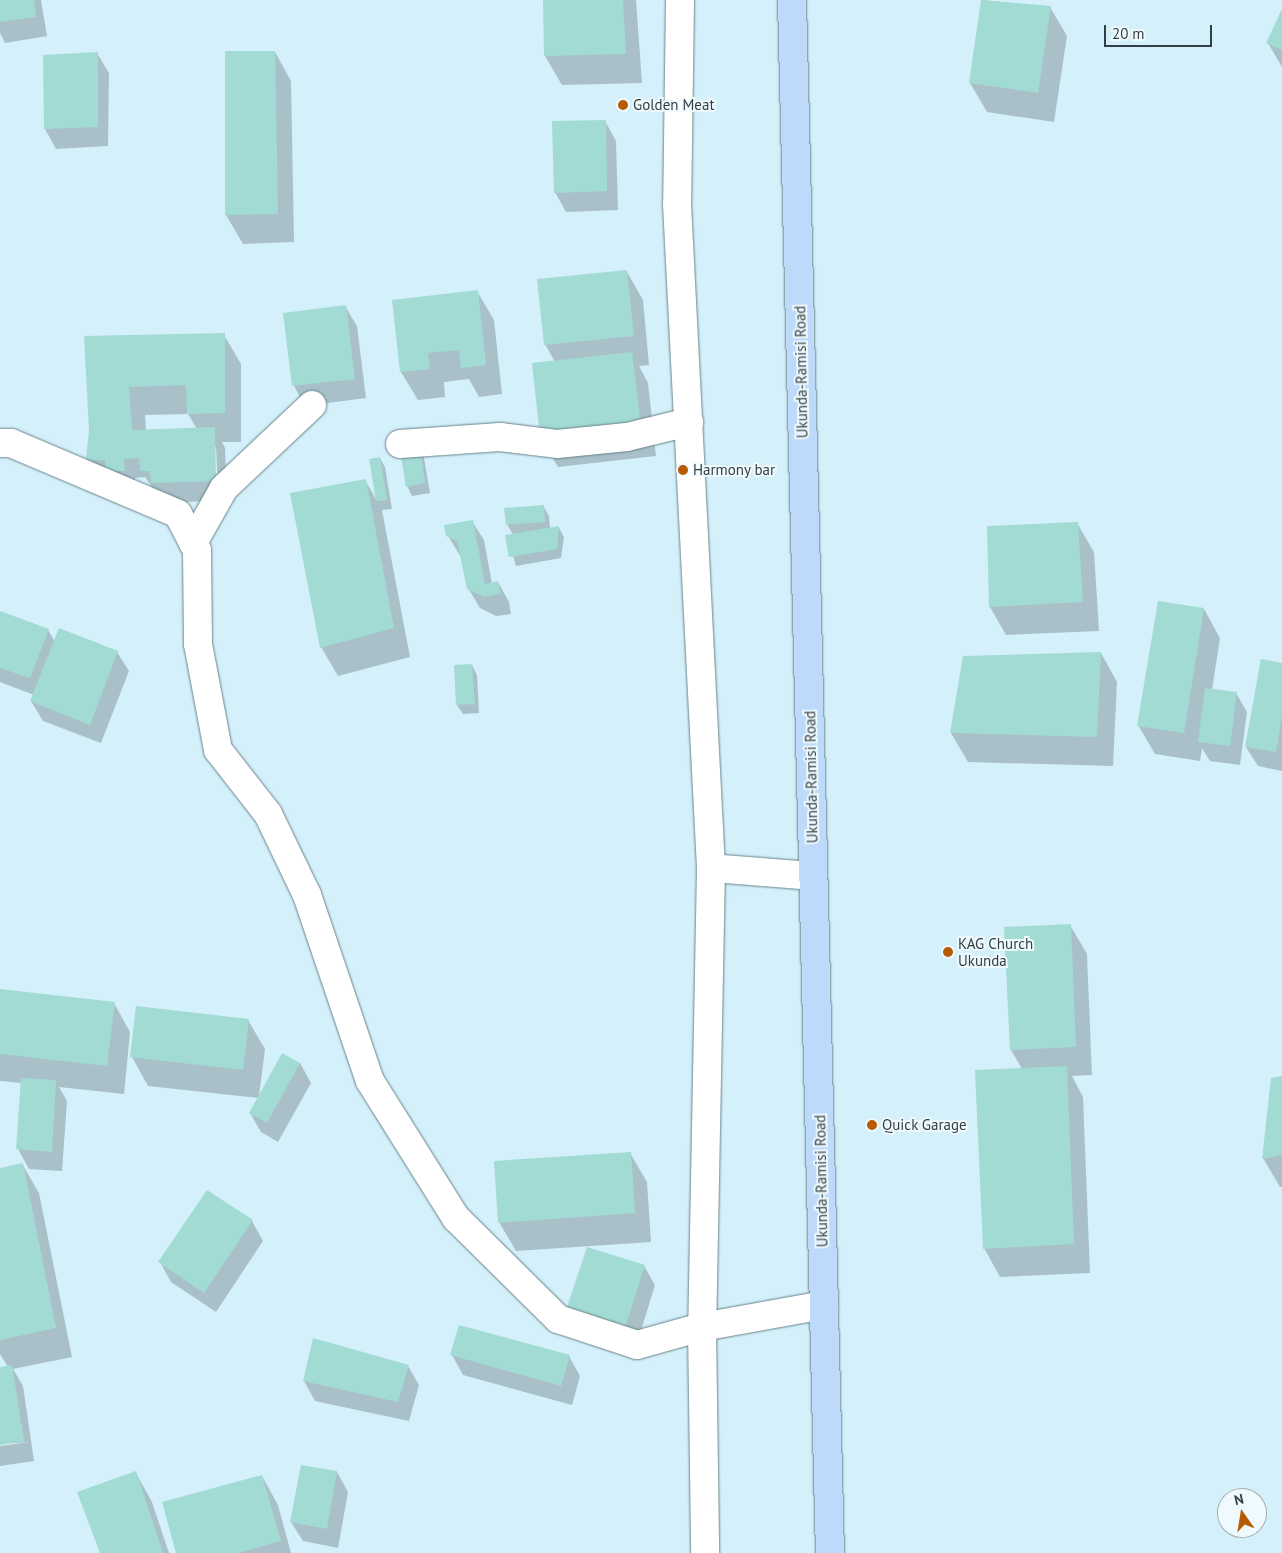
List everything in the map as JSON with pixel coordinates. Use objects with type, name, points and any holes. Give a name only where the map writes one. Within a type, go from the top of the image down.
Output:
[{"type":"highway","name":"Ukunda-Ramisi Road","points":[[792,0],[830,1553]]},
{"type":"street","points":[[680,0],[677,204],[711,868],[702,1327],[705,1553]]},
{"type":"street","points":[[193,543],[224,488],[312,405]]},
{"type":"street","points":[[400,444],[500,437],[557,444],[628,436],[689,422]]},
{"type":"street","points":[[0,443],[11,443],[178,514],[197,550],[198,644],[218,750],[268,814],[307,895],[370,1081],[456,1218],[558,1319],[637,1345],[702,1327],[824,1304]]},
{"type":"street","points":[[711,868],[813,876]]},
{"type":"building","points":[[0,0],[34,0],[36,17],[0,22]]},
{"type":"building","points":[[543,0],[623,0],[626,54],[544,56]]},
{"type":"building","points":[[981,0],[1051,6],[1038,93],[969,83]]},
{"type":"building","points":[[1282,9],[1282,50],[1266,43]]},
{"type":"building","points":[[225,51],[275,51],[278,214],[225,215]]},
{"type":"building","points":[[98,52],[98,127],[44,129],[43,55]]},
{"type":"building","points":[[606,120],[607,191],[554,193],[552,121]]},
{"type":"building","points":[[627,270],[634,336],[544,345],[537,279]]},
{"type":"building","points":[[478,290],[486,365],[461,368],[459,350],[428,353],[430,369],[400,372],[392,300]]},
{"type":"building","points":[[346,305],[355,379],[292,386],[283,313]]},
{"type":"building","points":[[225,333],[225,413],[187,414],[186,385],[129,387],[132,430],[215,427],[216,481],[151,483],[150,471],[140,471],[139,458],[124,459],[125,471],[105,471],[105,460],[86,460],[89,430],[84,336]]},
{"type":"building","points":[[632,352],[641,427],[540,438],[532,363]]},
{"type":"building","points":[[420,447],[425,483],[406,487],[400,450]]},
{"type":"building","points":[[380,457],[387,500],[376,501],[369,459]]},
{"type":"building","points":[[366,479],[394,628],[320,648],[290,493]]},
{"type":"building","points":[[544,505],[545,522],[506,525],[504,508]]},
{"type":"building","points":[[473,520],[485,584],[498,581],[501,594],[484,597],[467,589],[457,541],[446,536],[444,525]]},
{"type":"building","points":[[1078,522],[1083,602],[989,607],[987,526]]},
{"type":"building","points":[[559,526],[557,549],[509,557],[505,535]]},
{"type":"building","points":[[1158,601],[1204,608],[1184,733],[1137,726]]},
{"type":"building","points":[[0,611],[49,629],[30,678],[0,668]]},
{"type":"building","points":[[59,628],[118,651],[90,725],[30,701]]},
{"type":"building","points":[[1101,652],[1097,737],[950,733],[963,656]]},
{"type":"building","points":[[1261,659],[1282,663],[1282,716],[1276,752],[1245,747]]},
{"type":"building","points":[[472,664],[475,704],[456,705],[454,665]]},
{"type":"building","points":[[1205,688],[1237,692],[1230,746],[1198,742]]},
{"type":"building","points":[[1071,924],[1076,1047],[1010,1050],[1004,927]]},
{"type":"building","points":[[0,989],[115,1002],[107,1066],[0,1054]]},
{"type":"building","points":[[136,1006],[249,1019],[243,1070],[130,1057]]},
{"type":"building","points":[[282,1053],[300,1063],[267,1123],[249,1113]]},
{"type":"building","points":[[1067,1066],[1074,1244],[983,1249],[975,1070]]},
{"type":"building","points":[[1282,1076],[1282,1155],[1262,1159],[1271,1078]]},
{"type":"building","points":[[21,1078],[56,1080],[52,1152],[16,1149]]},
{"type":"building","points":[[631,1152],[635,1213],[498,1223],[494,1161]]},
{"type":"building","points":[[23,1163],[56,1328],[0,1340],[0,1168]]},
{"type":"building","points":[[207,1190],[253,1220],[204,1293],[158,1262]]},
{"type":"building","points":[[587,1247],[645,1265],[624,1331],[565,1313]]},
{"type":"building","points":[[459,1325],[570,1355],[561,1386],[450,1355]]},
{"type":"building","points":[[313,1338],[409,1365],[398,1402],[303,1381]]},
{"type":"building","points":[[12,1365],[24,1441],[0,1445],[0,1367]]},
{"type":"building","points":[[301,1465],[337,1471],[327,1529],[290,1522]]},
{"type":"building","points":[[136,1471],[163,1553],[100,1553],[77,1492]]},
{"type":"building","points":[[262,1475],[281,1541],[238,1553],[176,1553],[162,1502]]},
{"type":"place","name":"Golden Meat","points":[[623,105]]},
{"type":"place","name":"Harmony bar","points":[[683,470]]},
{"type":"place","name":"KAG Church Ukunda","points":[[948,952]]},
{"type":"place","name":"Quick Garage","points":[[872,1125]]}]
